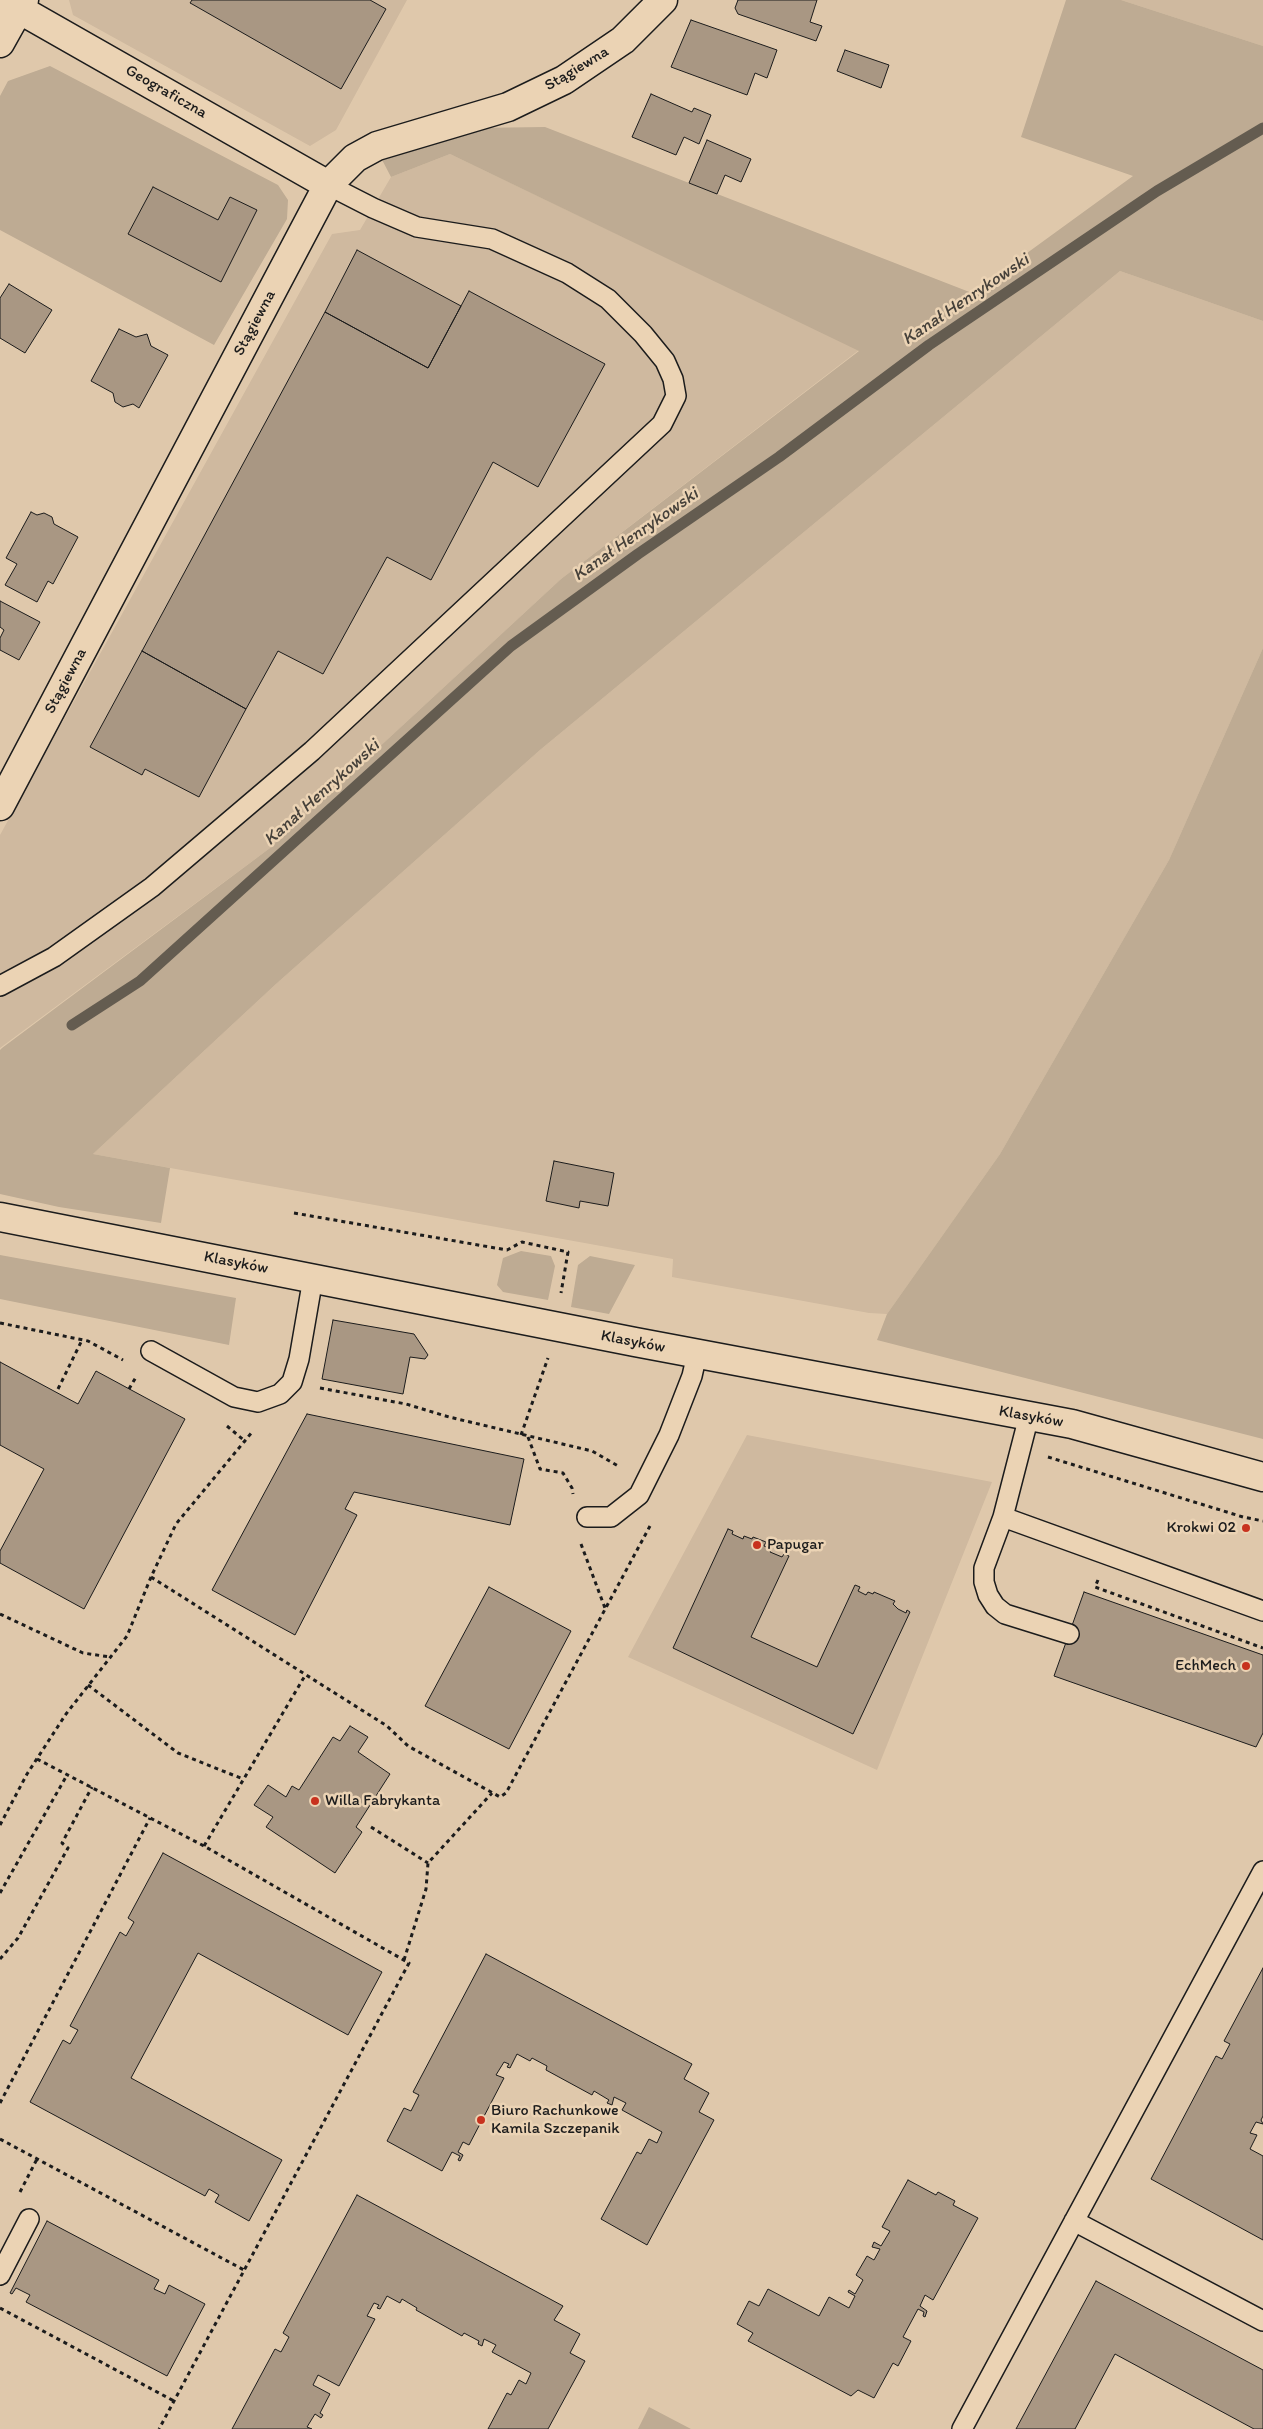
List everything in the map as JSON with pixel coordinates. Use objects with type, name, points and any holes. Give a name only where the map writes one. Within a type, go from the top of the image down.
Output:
[{"type":"street","name":"Stągiewna","points":[[0,806],[328,185],[355,158],[377,146],[508,106],[564,80],[623,40],[663,0]]},
{"type":"street","name":"Geograficzna","points":[[15,3],[328,185]]},
{"type":"street","points":[[0,43],[15,3]]},
{"type":"street","name":"Klasyków","points":[[0,1218],[697,1354],[1072,1424],[1263,1477]]},
{"type":"lane","points":[[0,986],[54,957],[152,887],[312,751],[662,424],[676,396],[673,378],[665,361],[643,334],[608,300],[567,273],[492,239],[417,227],[373,208],[328,185]]},
{"type":"lane","points":[[151,1351],[234,1397],[258,1402],[286,1388],[299,1359],[313,1278]]},
{"type":"lane","points":[[588,1518],[611,1517],[639,1495],[669,1434],[692,1376],[697,1354]]},
{"type":"lane","points":[[1029,1416],[1004,1517],[984,1568],[984,1582],[988,1595],[995,1606],[1005,1614],[1069,1634]]},
{"type":"lane","points":[[1004,1517],[1263,1611]]},
{"type":"lane","points":[[962,2429],[1263,1871]]},
{"type":"lane","points":[[0,2275],[29,2219]]},
{"type":"lane","points":[[1074,2221],[1263,2322]]},
{"type":"path","points":[[58,1388],[82,1340]]},
{"type":"path","points":[[521,1435],[551,1351]]},
{"type":"path","points":[[129,1389],[140,1369]]},
{"type":"path","points":[[0,1825],[37,1759],[66,1714],[127,1636],[151,1577],[176,1524],[219,1471],[246,1442],[286,1388],[406,1404],[521,1435],[592,1451],[645,1482]]},
{"type":"path","points":[[528,1436],[540,1469]]},
{"type":"path","points":[[151,1577],[387,1726],[408,1746],[500,1797],[506,1794],[654,1518]]},
{"type":"path","points":[[1108,1554],[1095,1587],[1263,1648]]},
{"type":"path","points":[[0,1614],[83,1653],[111,1657]]},
{"type":"path","points":[[204,1846],[306,1674]]},
{"type":"path","points":[[88,1686],[178,1754],[242,1779]]},
{"type":"path","points":[[37,1759],[204,1846],[409,1963],[160,2429]]},
{"type":"path","points":[[0,1893],[67,1775]]},
{"type":"path","points":[[0,1959],[18,1938],[68,1848],[62,1843],[92,1787]]},
{"type":"path","points":[[404,1960],[426,1889],[428,1863],[492,1793]]},
{"type":"path","points":[[0,2103],[150,1818]]},
{"type":"path","points":[[371,1827],[428,1863]]},
{"type":"path","points":[[0,2139],[244,2270]]},
{"type":"path","points":[[0,2308],[174,2401]]},
{"type":"shaded area","points":[[69,0],[407,0],[336,130],[310,146],[73,15]]},
{"type":"shaded area","points":[[1066,0],[1121,0],[1263,46],[1263,321],[1120,271],[540,750],[276,984],[93,1154],[170,1168],[161,1223],[59,1207],[0,1194],[0,1050],[2,1048],[270,848],[561,579],[859,351],[450,154],[391,177],[379,154],[473,128],[545,127],[972,293],[1133,176],[1021,137]]},
{"type":"shaded area","points":[[1121,0],[1263,0],[1263,46]]},
{"type":"shaded area","points":[[50,66],[278,185],[288,200],[287,219],[214,345],[0,230],[0,96],[8,81]]},
{"type":"shaded area","points":[[450,154],[859,350],[561,579],[270,848],[0,1048],[0,835],[332,234],[360,230],[391,177]]},
{"type":"shaded area","points":[[1120,271],[1263,321],[1263,648],[1169,860],[1000,1154],[887,1314],[869,1313],[672,1277],[673,1259],[93,1154],[276,984],[540,750]]},
{"type":"shaded area","points":[[1263,648],[1263,1439],[877,1340],[887,1314],[1000,1154],[1169,860]]},
{"type":"shaded area","points":[[521,1251],[551,1256],[555,1266],[548,1300],[503,1292],[497,1285],[503,1258]]},
{"type":"shaded area","points":[[0,1255],[236,1298],[229,1345],[0,1299]]},
{"type":"shaded area","points":[[590,1256],[635,1265],[609,1314],[571,1307],[578,1265]]},
{"type":"shaded area","points":[[747,1435],[992,1482],[877,1770],[628,1657]]},
{"type":"shaded area","points":[[649,2407],[691,2429],[638,2429]]},
{"type":"building","points":[[192,0],[370,0],[386,9],[341,89],[190,3]]},
{"type":"building","points":[[738,0],[817,0],[810,22],[822,26],[816,41],[738,14],[735,8]]},
{"type":"building","points":[[691,20],[777,50],[767,78],[755,73],[747,95],[671,67]]},
{"type":"building","points":[[845,50],[889,65],[881,88],[837,71]]},
{"type":"building","points":[[651,94],[692,112],[694,108],[711,115],[699,144],[684,137],[676,155],[632,137]]},
{"type":"building","points":[[707,140],[751,159],[741,182],[725,175],[717,194],[689,183]]},
{"type":"building","points":[[153,187],[218,220],[230,197],[257,210],[221,282],[128,234]]},
{"type":"building","points":[[357,250],[461,306],[428,368],[325,312]]},
{"type":"building","points":[[9,284],[52,310],[25,353],[0,338],[0,298]]},
{"type":"building","points":[[469,291],[605,364],[538,487],[493,462],[431,580],[387,557],[323,674],[278,651],[246,709],[142,651],[325,312],[428,368]]},
{"type":"building","points":[[119,329],[136,337],[147,334],[151,346],[168,355],[139,408],[133,404],[123,407],[115,402],[113,393],[91,381]]},
{"type":"building","points":[[31,512],[37,515],[44,513],[52,517],[54,524],[78,537],[53,584],[48,581],[37,602],[5,585],[17,564],[6,558]]},
{"type":"building","points":[[0,601],[40,622],[19,660],[0,650],[0,638],[4,630],[0,627]]},
{"type":"building","points":[[142,651],[246,709],[199,797],[145,769],[142,775],[90,747]]},
{"type":"building","points":[[554,1161],[614,1173],[608,1206],[580,1201],[579,1208],[546,1201]]},
{"type":"building","points":[[333,1320],[414,1334],[428,1355],[425,1359],[410,1357],[403,1394],[322,1379]]},
{"type":"building","points":[[0,1362],[78,1404],[96,1371],[185,1419],[84,1609],[0,1563],[0,1551],[44,1469],[0,1445]]},
{"type":"building","points":[[307,1414],[524,1459],[510,1525],[354,1492],[345,1509],[357,1515],[295,1635],[212,1590]]},
{"type":"building","points":[[728,1529],[733,1531],[732,1534],[743,1539],[744,1536],[752,1539],[753,1537],[766,1542],[764,1546],[771,1549],[770,1552],[782,1557],[784,1554],[789,1556],[751,1637],[817,1667],[855,1585],[860,1587],[858,1591],[866,1595],[868,1592],[873,1594],[874,1592],[895,1601],[893,1604],[898,1609],[906,1613],[907,1610],[910,1612],[853,1734],[673,1648]]},
{"type":"building","points":[[489,1587],[571,1631],[509,1749],[425,1706]]},
{"type":"building","points":[[1084,1592],[1263,1655],[1263,1733],[1256,1747],[1054,1676]]},
{"type":"building","name":"Willa Fabrykanta","points":[[350,1726],[368,1737],[358,1752],[390,1774],[356,1827],[362,1832],[335,1873],[266,1827],[273,1817],[254,1805],[268,1785],[286,1797],[292,1786],[299,1790],[333,1737],[340,1741]]},
{"type":"building","points":[[163,1853],[382,1972],[348,2035],[198,1953],[131,2078],[282,2160],[249,2221],[215,2202],[219,2195],[209,2189],[205,2196],[30,2102],[63,2040],[70,2044],[78,2030],[70,2026],[120,1932],[126,1936],[134,1922],[128,1918]]},
{"type":"building","points":[[486,1954],[692,2064],[684,2079],[709,2093],[699,2112],[714,2120],[647,2245],[601,2219],[637,2152],[641,2154],[649,2139],[657,2143],[662,2132],[622,2110],[626,2103],[614,2097],[612,2105],[607,2103],[609,2100],[594,2091],[592,2095],[546,2070],[547,2066],[532,2058],[530,2061],[517,2054],[510,2068],[507,2067],[509,2064],[504,2062],[496,2075],[504,2078],[469,2145],[463,2142],[458,2152],[463,2155],[460,2161],[458,2160],[460,2156],[452,2152],[442,2171],[387,2141],[404,2108],[411,2111],[419,2095],[413,2092]]},
{"type":"building","points":[[1263,1968],[1263,2116],[1261,2120],[1263,2124],[1256,2122],[1250,2133],[1257,2135],[1250,2149],[1263,2156],[1263,2240],[1151,2179],[1216,2056],[1222,2059],[1230,2044],[1224,2041]]},
{"type":"building","points":[[908,2180],[936,2195],[938,2192],[955,2201],[953,2205],[978,2218],[933,2300],[925,2295],[920,2306],[927,2311],[925,2317],[923,2316],[924,2312],[918,2309],[903,2337],[911,2341],[898,2366],[893,2363],[874,2398],[858,2390],[851,2396],[748,2341],[753,2333],[737,2324],[749,2301],[759,2306],[768,2289],[819,2316],[829,2297],[849,2308],[855,2296],[848,2292],[849,2290],[855,2294],[863,2280],[856,2275],[867,2256],[874,2260],[880,2249],[872,2247],[874,2242],[881,2246],[890,2231],[882,2227]]},
{"type":"building","points":[[357,2195],[563,2306],[554,2320],[580,2334],[570,2353],[585,2361],[548,2429],[488,2429],[507,2393],[511,2395],[519,2380],[526,2384],[531,2373],[492,2352],[496,2345],[484,2339],[482,2346],[478,2344],[479,2341],[464,2333],[462,2336],[416,2310],[417,2308],[402,2299],[400,2303],[387,2296],[380,2309],[377,2308],[379,2305],[374,2303],[367,2316],[375,2319],[339,2386],[318,2375],[313,2385],[330,2394],[320,2413],[323,2415],[321,2418],[315,2414],[307,2427],[312,2429],[232,2429],[275,2349],[281,2352],[289,2337],[283,2333]]},
{"type":"building","points":[[47,2221],[159,2280],[154,2289],[165,2294],[169,2285],[205,2304],[167,2376],[26,2302],[30,2295],[16,2288],[12,2294],[10,2293]]},
{"type":"building","points":[[1096,2281],[1263,2370],[1263,2429],[1254,2429],[1115,2354],[1075,2429],[1016,2429]]},
{"type":"waterway","name":"Kanał Henrykowski","points":[[72,1025],[140,981],[511,646],[638,554],[779,457],[929,345],[1157,191],[1263,128]]},
{"type":"place","name":"Krokwi 02","points":[[1246,1528]]},
{"type":"place","name":"Papugar","points":[[757,1545]]},
{"type":"place","name":"EchMech","points":[[1246,1666]]},
{"type":"place","name":"Willa Fabrykanta","points":[[315,1801]]},
{"type":"place","name":"Biuro Rachunkowe Kamila Szczepanik","points":[[481,2120]]}]
